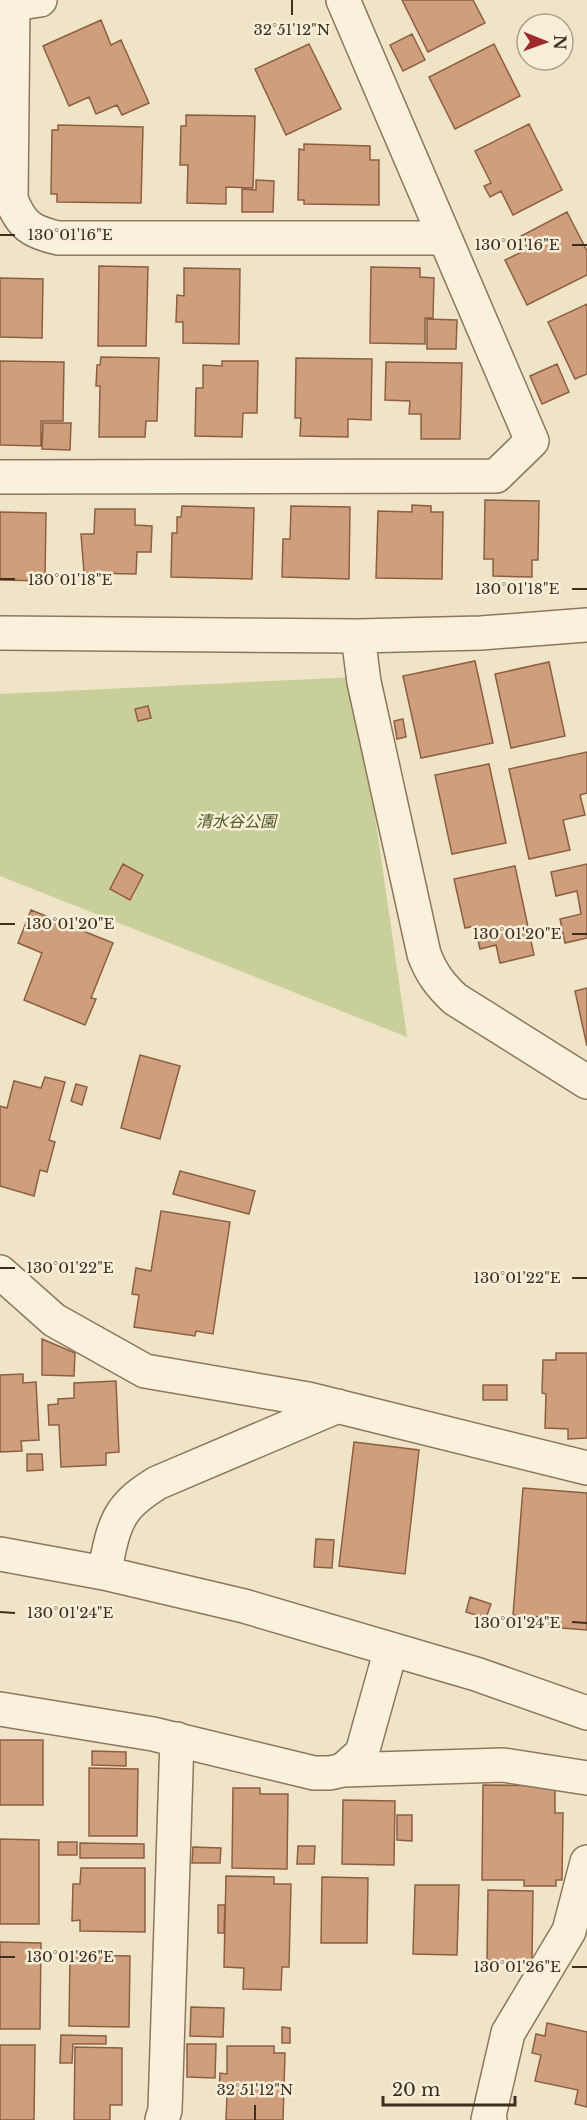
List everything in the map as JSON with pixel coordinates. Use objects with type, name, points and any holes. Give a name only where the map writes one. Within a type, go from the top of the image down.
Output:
[{"type":"street","points":[[0,477],[496,476],[532,441],[343,0]]},
{"type":"street","points":[[18,4],[11,199],[16,213],[34,231],[58,238],[445,238]]},
{"type":"street","points":[[0,633],[358,636],[481,633],[587,625]]},
{"type":"street","points":[[358,636],[364,682],[423,954],[430,971],[455,999],[587,1082]]},
{"type":"street","points":[[0,1272],[54,1320],[145,1371],[308,1399],[587,1468]]},
{"type":"street","points":[[104,1573],[118,1520],[127,1507],[156,1483],[338,1406]]},
{"type":"street","points":[[0,1554],[104,1573],[244,1606],[476,1674],[587,1713]]},
{"type":"street","points":[[343,1770],[362,1753],[391,1649]]},
{"type":"street","points":[[0,1709],[177,1739],[315,1773],[343,1770],[503,1765],[587,1779]]},
{"type":"street","points":[[162,2120],[165,2110],[177,1739]]},
{"type":"street","points":[[490,2120],[488,2120],[508,2032],[569,1931],[587,1862]]},
{"type":"green space","name":"清水谷公園","points":[[355,677],[407,1037],[0,876],[0,694]]},
{"type":"building","points":[[402,0],[473,0],[485,23],[428,52]]},
{"type":"building","points":[[101,20],[111,45],[121,40],[149,103],[122,115],[117,105],[96,114],[89,97],[69,106],[43,46]]},
{"type":"building","points":[[412,34],[425,60],[403,71],[390,45]]},
{"type":"building","points":[[309,44],[341,109],[286,135],[255,69]]},
{"type":"building","points":[[494,44],[520,96],[455,129],[429,77]]},
{"type":"building","points":[[186,115],[255,116],[253,188],[226,187],[226,204],[187,203],[188,165],[180,165],[181,126],[186,126]]},
{"type":"building","points":[[529,124],[562,190],[513,215],[501,191],[490,197],[484,186],[491,183],[475,151]]},
{"type":"building","points":[[58,125],[143,127],[141,203],[57,202],[57,194],[51,194],[52,130],[58,130]]},
{"type":"building","points":[[304,144],[370,146],[370,160],[379,160],[379,205],[304,204],[304,200],[298,200],[299,149],[304,150]]},
{"type":"building","points":[[256,180],[274,181],[273,212],[242,212],[242,189],[256,190]]},
{"type":"building","points":[[567,212],[587,251],[587,275],[527,305],[505,260],[528,249],[521,236]]},
{"type":"building","points":[[99,266],[148,267],[146,346],[98,346]]},
{"type":"building","points":[[371,267],[420,268],[420,277],[434,278],[433,318],[425,318],[425,344],[370,343]]},
{"type":"building","points":[[184,268],[240,269],[239,344],[183,343],[183,322],[176,322],[177,295],[184,296]]},
{"type":"building","points":[[0,278],[43,279],[42,338],[0,337]]},
{"type":"building","points":[[587,304],[587,374],[575,379],[548,322]]},
{"type":"building","points":[[427,319],[457,320],[456,349],[427,349]]},
{"type":"building","points":[[101,357],[159,358],[157,421],[146,421],[145,437],[99,437],[100,386],[96,386],[97,365],[100,365]]},
{"type":"building","points":[[296,358],[372,359],[371,420],[348,419],[348,437],[300,436],[301,418],[295,418]]},
{"type":"building","points":[[0,361],[64,362],[63,421],[41,421],[41,446],[0,445]]},
{"type":"building","points":[[222,361],[258,361],[257,413],[243,413],[242,437],[195,436],[196,388],[203,388],[203,365],[222,366]]},
{"type":"building","points":[[386,362],[462,363],[460,439],[421,439],[421,414],[409,414],[410,401],[385,400]]},
{"type":"building","points":[[557,364],[569,392],[542,404],[530,376]]},
{"type":"building","points":[[43,423],[71,423],[70,450],[42,449]]},
{"type":"building","points":[[485,500],[539,501],[538,560],[532,560],[532,577],[493,576],[493,559],[484,559]]},
{"type":"building","points":[[412,505],[431,506],[431,512],[443,512],[442,579],[376,578],[378,511],[412,512]]},
{"type":"building","points":[[182,506],[254,508],[252,579],[171,577],[172,533],[177,533],[177,517],[181,517]]},
{"type":"building","points":[[291,506],[350,507],[349,579],[282,577],[283,539],[290,539]]},
{"type":"building","points":[[95,509],[135,509],[135,525],[152,526],[151,552],[137,552],[136,574],[84,573],[81,534],[94,534]]},
{"type":"building","points":[[0,512],[46,513],[45,581],[0,580]]},
{"type":"building","points":[[475,661],[493,743],[421,758],[403,676]]},
{"type":"building","points":[[549,662],[565,736],[511,748],[495,674]]},
{"type":"building","points":[[148,706],[151,718],[138,721],[135,709]]},
{"type":"building","points":[[403,719],[406,737],[397,739],[394,721]]},
{"type":"building","points":[[587,752],[587,793],[580,795],[585,815],[563,820],[570,850],[529,859],[509,769]]},
{"type":"building","points":[[489,764],[506,843],[452,854],[435,775]]},
{"type":"building","points":[[123,864],[143,875],[130,900],[110,889]]},
{"type":"building","points":[[587,864],[587,938],[565,943],[560,919],[581,914],[577,891],[556,896],[551,872]]},
{"type":"building","points":[[515,866],[534,955],[500,963],[496,945],[480,949],[475,926],[465,928],[454,879]]},
{"type":"building","points":[[31,910],[113,943],[91,998],[96,999],[85,1025],[24,1000],[42,953],[18,943]]},
{"type":"building","points":[[587,988],[587,1046],[575,991]]},
{"type":"building","points":[[140,1055],[180,1066],[160,1139],[121,1128]]},
{"type":"building","points":[[45,1077],[65,1082],[49,1140],[55,1142],[47,1172],[40,1170],[34,1196],[0,1186],[0,1106],[7,1108],[14,1081],[41,1088]]},
{"type":"building","points":[[76,1084],[87,1087],[82,1105],[71,1101]]},
{"type":"building","points":[[180,1171],[255,1191],[249,1214],[173,1194]]},
{"type":"building","points":[[161,1211],[230,1222],[213,1334],[196,1331],[195,1336],[134,1327],[139,1295],[132,1294],[136,1268],[151,1271]]},
{"type":"building","points":[[42,1339],[75,1353],[74,1376],[42,1375]]},
{"type":"building","points":[[556,1353],[587,1353],[587,1438],[568,1439],[568,1429],[545,1428],[546,1394],[542,1393],[543,1360],[556,1360]]},
{"type":"building","points":[[23,1374],[23,1383],[36,1382],[39,1440],[21,1441],[22,1451],[0,1452],[0,1375]]},
{"type":"building","points":[[116,1381],[119,1452],[106,1453],[106,1465],[61,1467],[59,1425],[49,1425],[48,1405],[58,1404],[58,1399],[74,1398],[74,1383]]},
{"type":"building","points":[[483,1385],[507,1385],[507,1400],[483,1400]]},
{"type":"building","points":[[354,1442],[419,1450],[405,1574],[339,1566]]},
{"type":"building","points":[[27,1454],[42,1454],[43,1470],[27,1471]]},
{"type":"building","points":[[523,1488],[587,1493],[587,1630],[549,1627],[550,1618],[513,1615]]},
{"type":"building","points":[[316,1539],[334,1540],[332,1568],[314,1567]]},
{"type":"building","points":[[470,1597],[491,1604],[486,1618],[466,1612]]},
{"type":"building","points":[[0,1740],[43,1740],[43,1805],[0,1805]]},
{"type":"building","points":[[92,1751],[126,1752],[126,1766],[92,1765]]},
{"type":"building","points":[[89,1768],[138,1769],[137,1836],[89,1836]]},
{"type":"building","points":[[483,1785],[555,1786],[555,1813],[563,1813],[562,1880],[556,1880],[556,1886],[524,1886],[524,1880],[482,1880]]},
{"type":"building","points":[[233,1788],[260,1788],[260,1794],[288,1794],[287,1869],[232,1868]]},
{"type":"building","points":[[343,1800],[395,1801],[394,1865],[342,1864]]},
{"type":"building","points":[[397,1815],[412,1815],[412,1841],[397,1840]]},
{"type":"building","points":[[0,1839],[39,1840],[39,1924],[0,1924]]},
{"type":"building","points":[[58,1842],[77,1842],[77,1855],[58,1855]]},
{"type":"building","points":[[80,1843],[144,1844],[144,1858],[80,1858]]},
{"type":"building","points":[[298,1846],[315,1846],[314,1864],[297,1864]]},
{"type":"building","points":[[193,1847],[221,1848],[220,1863],[192,1863]]},
{"type":"building","points":[[81,1868],[145,1868],[145,1932],[80,1931],[80,1920],[72,1921],[73,1884],[80,1884]]},
{"type":"building","points":[[226,1876],[274,1877],[274,1884],[291,1884],[289,1967],[282,1967],[281,1990],[243,1989],[244,1968],[224,1967]]},
{"type":"building","points":[[322,1877],[368,1878],[367,1943],[321,1943]]},
{"type":"building","points":[[415,1885],[459,1885],[457,1955],[413,1954]]},
{"type":"building","points":[[488,1890],[533,1891],[532,1961],[487,1960]]},
{"type":"building","points":[[218,1905],[225,1905],[224,1933],[218,1933]]},
{"type":"building","points":[[0,1942],[41,1943],[40,2029],[0,2029]]},
{"type":"building","points":[[70,1955],[130,1956],[129,2027],[69,2026]]},
{"type":"building","points":[[191,2007],[224,2008],[223,2037],[190,2036]]},
{"type":"building","points":[[547,2023],[587,2032],[587,2107],[575,2104],[578,2090],[535,2081],[541,2055],[532,2053],[536,2034],[545,2036]]},
{"type":"building","points":[[282,2027],[290,2028],[290,2043],[282,2043]]},
{"type":"building","points":[[61,2035],[106,2036],[106,2044],[73,2044],[72,2063],[60,2063]]},
{"type":"building","points":[[187,2044],[216,2044],[215,2078],[187,2077]]},
{"type":"building","points":[[0,2045],[35,2045],[34,2120],[0,2120]]},
{"type":"building","points":[[227,2046],[274,2046],[274,2053],[285,2053],[283,2120],[226,2120],[227,2095],[219,2094],[220,2073],[227,2074]]},
{"type":"building","points":[[75,2047],[122,2048],[122,2105],[110,2105],[110,2120],[74,2120]]}]
